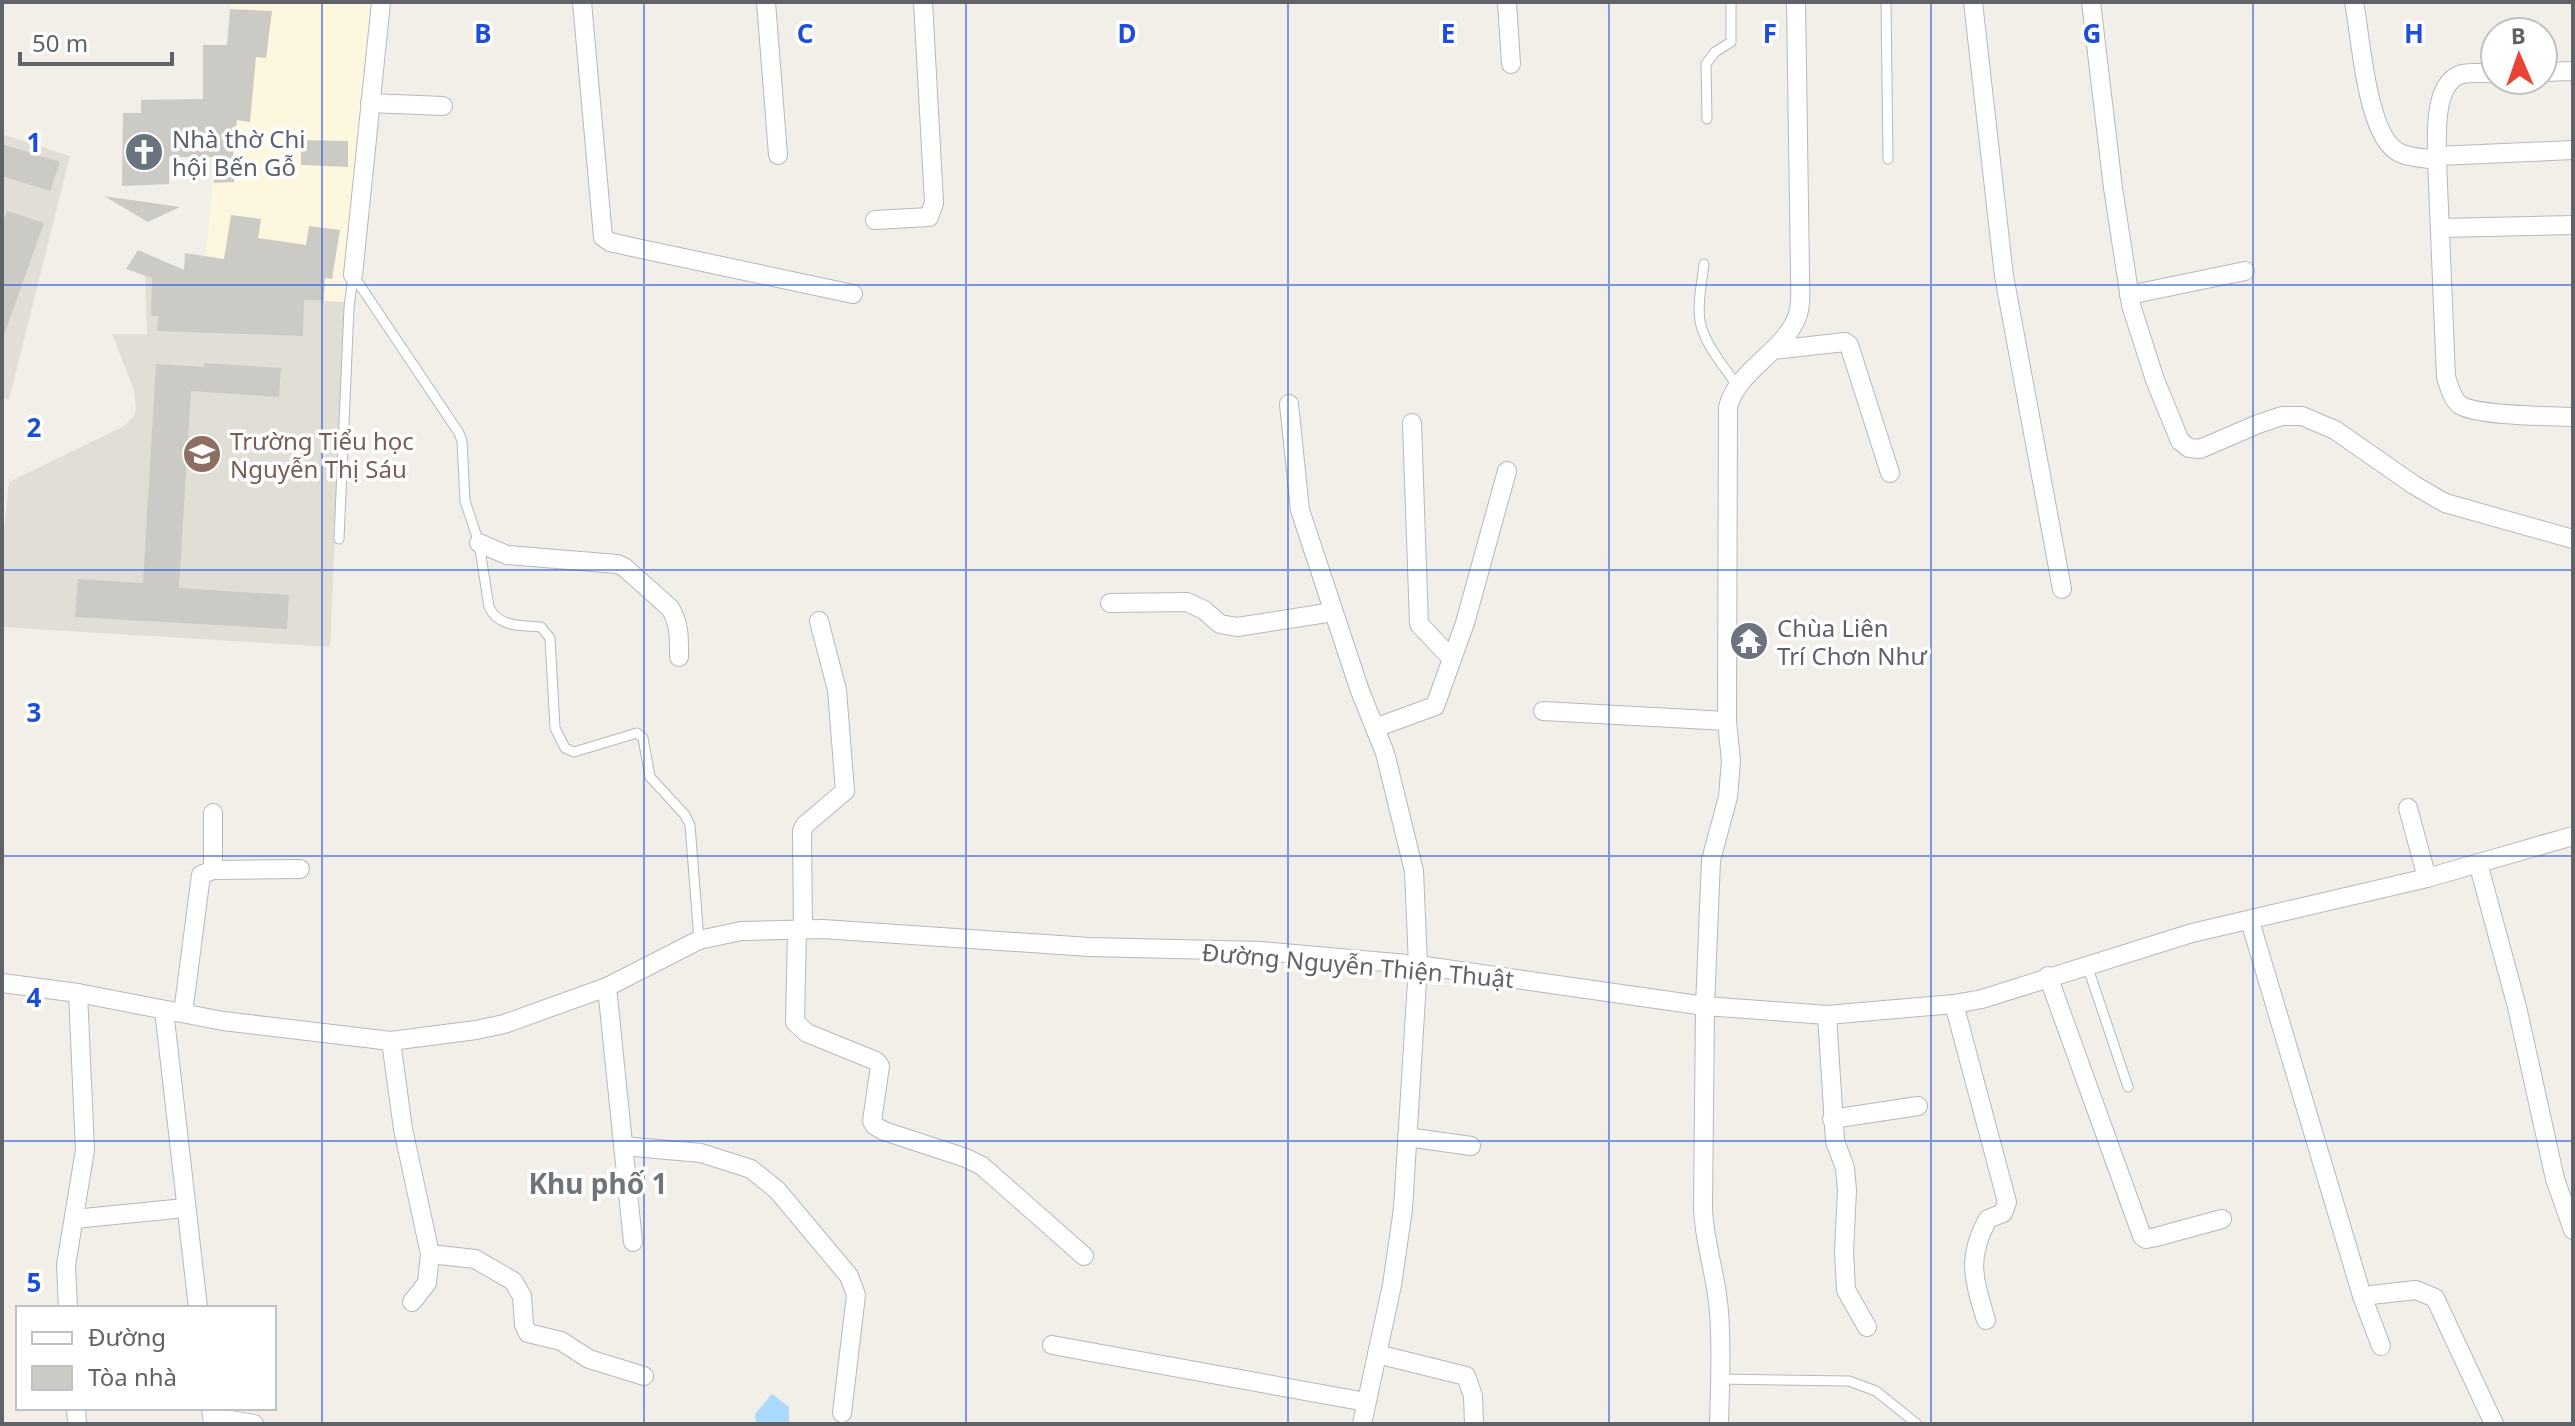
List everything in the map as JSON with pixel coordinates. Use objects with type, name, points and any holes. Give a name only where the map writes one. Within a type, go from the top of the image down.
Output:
[{"type":"street","points":[[353,275],[381,2]]},
{"type":"street","points":[[582,2],[603,237],[610,242],[853,294]]},
{"type":"street","points":[[766,2],[778,155]]},
{"type":"street","points":[[875,220],[929,217],[934,203],[923,2]]},
{"type":"street","points":[[1507,2],[1511,64]]},
{"type":"street","points":[[1719,1424],[1720,1314],[1713,1263],[1704,1233],[1702,1160],[1711,860],[1728,797],[1730,773],[1727,721],[1727,424],[1732,392],[1788,334],[1797,317],[1800,299],[1796,2]]},
{"type":"street","points":[[1973,2],[2004,276],[2062,589]]},
{"type":"street","points":[[2091,2],[2129,295],[2155,380],[2180,441],[2189,448],[2200,449],[2282,416],[2302,416],[2335,430],[2445,503],[2573,539]]},
{"type":"street","points":[[2354,2],[2375,120],[2385,139],[2398,153],[2437,158],[2573,150]]},
{"type":"street","points":[[2479,74],[2459,75],[2451,81],[2440,104],[2437,158],[2446,377],[2459,405],[2479,411],[2573,417]]},
{"type":"street","points":[[370,103],[443,106]]},
{"type":"street","points":[[2440,228],[2573,225]]},
{"type":"street","points":[[2129,295],[2245,271]]},
{"type":"street","points":[[1773,350],[1845,342],[1849,345],[1890,473]]},
{"type":"street","points":[[1289,404],[1300,510],[1333,612],[1385,753],[1414,871],[1418,965],[1403,1209],[1392,1285],[1362,1424]]},
{"type":"street","points":[[1412,423],[1419,624],[1452,659]]},
{"type":"street","points":[[1375,728],[1435,706],[1485,556],[1507,471]]},
{"type":"street","points":[[479,543],[507,555],[624,567],[675,616],[679,625],[679,657]]},
{"type":"street","points":[[1110,603],[1187,602],[1204,610],[1220,624],[1237,627],[1333,612]]},
{"type":"street","points":[[819,621],[837,690],[845,791],[802,831],[795,1022],[807,1033],[876,1061],[880,1066],[872,1121],[875,1126],[982,1166],[1084,1256]]},
{"type":"street","points":[[1543,711],[1727,721]]},
{"type":"street","points":[[2408,808],[2427,878]]},
{"type":"street","points":[[213,813],[213,870]]},
{"type":"street","name":"Đường Nguyễn Thiện Thuật","points":[[2,983],[292,1030],[391,1041],[504,1024],[607,987],[699,940],[741,931],[800,930],[1089,947],[1261,951],[1418,965],[1705,1006],[1827,1015],[1982,999],[2192,933],[2427,878],[2573,836]]},
{"type":"street","points":[[2478,863],[2517,1007],[2555,1179],[2573,1230]]},
{"type":"street","points":[[183,1013],[201,875],[213,870],[300,869]]},
{"type":"street","points":[[2250,921],[2362,1296],[2381,1346]]},
{"type":"street","points":[[2048,976],[2142,1236],[2146,1239],[2156,1237],[2222,1219]]},
{"type":"street","points":[[607,987],[633,1242]]},
{"type":"street","points":[[68,1306],[66,1265],[85,1150],[78,993]]},
{"type":"street","points":[[1954,1004],[2007,1202],[2003,1213],[1988,1219],[1974,1252],[1975,1282],[1986,1320]]},
{"type":"street","points":[[164,1010],[198,1306]]},
{"type":"street","points":[[1827,1015],[1832,1119],[1835,1141],[1845,1168],[1847,1190],[1846,1290],[1867,1327]]},
{"type":"street","points":[[391,1041],[403,1129],[430,1254],[427,1283],[412,1302]]},
{"type":"street","points":[[1832,1119],[1918,1106]]},
{"type":"street","points":[[1407,1137],[1471,1146]]},
{"type":"street","points":[[623,1146],[701,1153],[751,1169],[777,1190],[849,1276],[856,1295],[842,1413]]},
{"type":"street","points":[[74,1219],[185,1208]]},
{"type":"street","points":[[430,1254],[475,1259],[513,1281],[522,1296],[524,1325],[528,1333],[561,1341],[589,1359],[644,1376]]},
{"type":"street","points":[[2362,1296],[2416,1290],[2435,1298],[2494,1424]]},
{"type":"street","points":[[1052,1345],[1366,1402]]},
{"type":"street","points":[[1377,1354],[1466,1376],[1473,1396],[1474,1424]]},
{"type":"street","points":[[212,1416],[254,1424]]},
{"type":"lane","points":[[1707,119],[1706,64],[1715,52],[1731,42],[1731,2]]},
{"type":"lane","points":[[1886,2],[1888,159]]},
{"type":"lane","points":[[1704,264],[1699,300],[1700,322],[1707,339],[1737,386]]},
{"type":"lane","points":[[339,539],[353,275]]},
{"type":"lane","points":[[353,275],[459,433],[465,501],[479,543],[489,607],[494,617],[505,624],[541,627],[550,638],[554,724],[565,748],[574,752],[634,733],[643,738],[650,777],[685,815],[690,825],[699,940]]},
{"type":"lane","points":[[2087,965],[2128,1087]]},
{"type":"lane","points":[[1719,1379],[1849,1381],[1876,1391],[1917,1424]]},
{"type":"shaded area","points":[[231,2],[374,2],[345,302],[202,295]]},
{"type":"shaded area","points":[[2,134],[70,156],[9,400],[2,397]]},
{"type":"shaded area","name":"Trường Tiểu học Nguyễn Thị Sáu","points":[[145,276],[202,295],[345,302],[330,647],[2,627],[2,550],[9,482],[124,426],[134,416],[134,390],[112,334],[147,334]]},
{"type":"water","points":[[772,1394],[789,1407],[789,1424],[756,1424],[755,1414]]},
{"type":"building","points":[[230,9],[272,11],[266,58],[256,57],[250,122],[237,120],[236,128],[233,128],[234,182],[214,183],[216,157],[169,157],[169,184],[122,186],[123,113],[141,113],[141,100],[203,99],[203,45],[227,45]]},
{"type":"building","points":[[301,140],[348,141],[348,167],[301,165]]},
{"type":"building","points":[[2,144],[60,162],[50,191],[2,176]]},
{"type":"building","points":[[104,196],[180,207],[148,222]]},
{"type":"building","points":[[7,211],[44,223],[2,335],[2,226]]},
{"type":"building","points":[[231,215],[261,219],[258,238],[306,245],[309,226],[340,230],[332,279],[325,278],[324,301],[304,300],[303,336],[157,331],[158,316],[151,316],[152,278],[126,269],[138,250],[184,270],[185,253],[224,259]]},
{"type":"building","points":[[204,363],[281,368],[279,397],[191,391],[179,588],[289,595],[287,629],[75,617],[78,579],[143,583],[156,364],[204,367]]},
{"type":"place","name":"Nhà thờ Chi hội Bến Gỗ","points":[[144,152]]},
{"type":"place","name":"Trường Tiểu học Nguyễn Thị Sáu","points":[[202,454]]},
{"type":"place","name":"Chùa Liên Trí Chơn Như","points":[[1749,641]]},
{"type":"district","name":"Khu phố 1","points":[[598,1183]]}]
